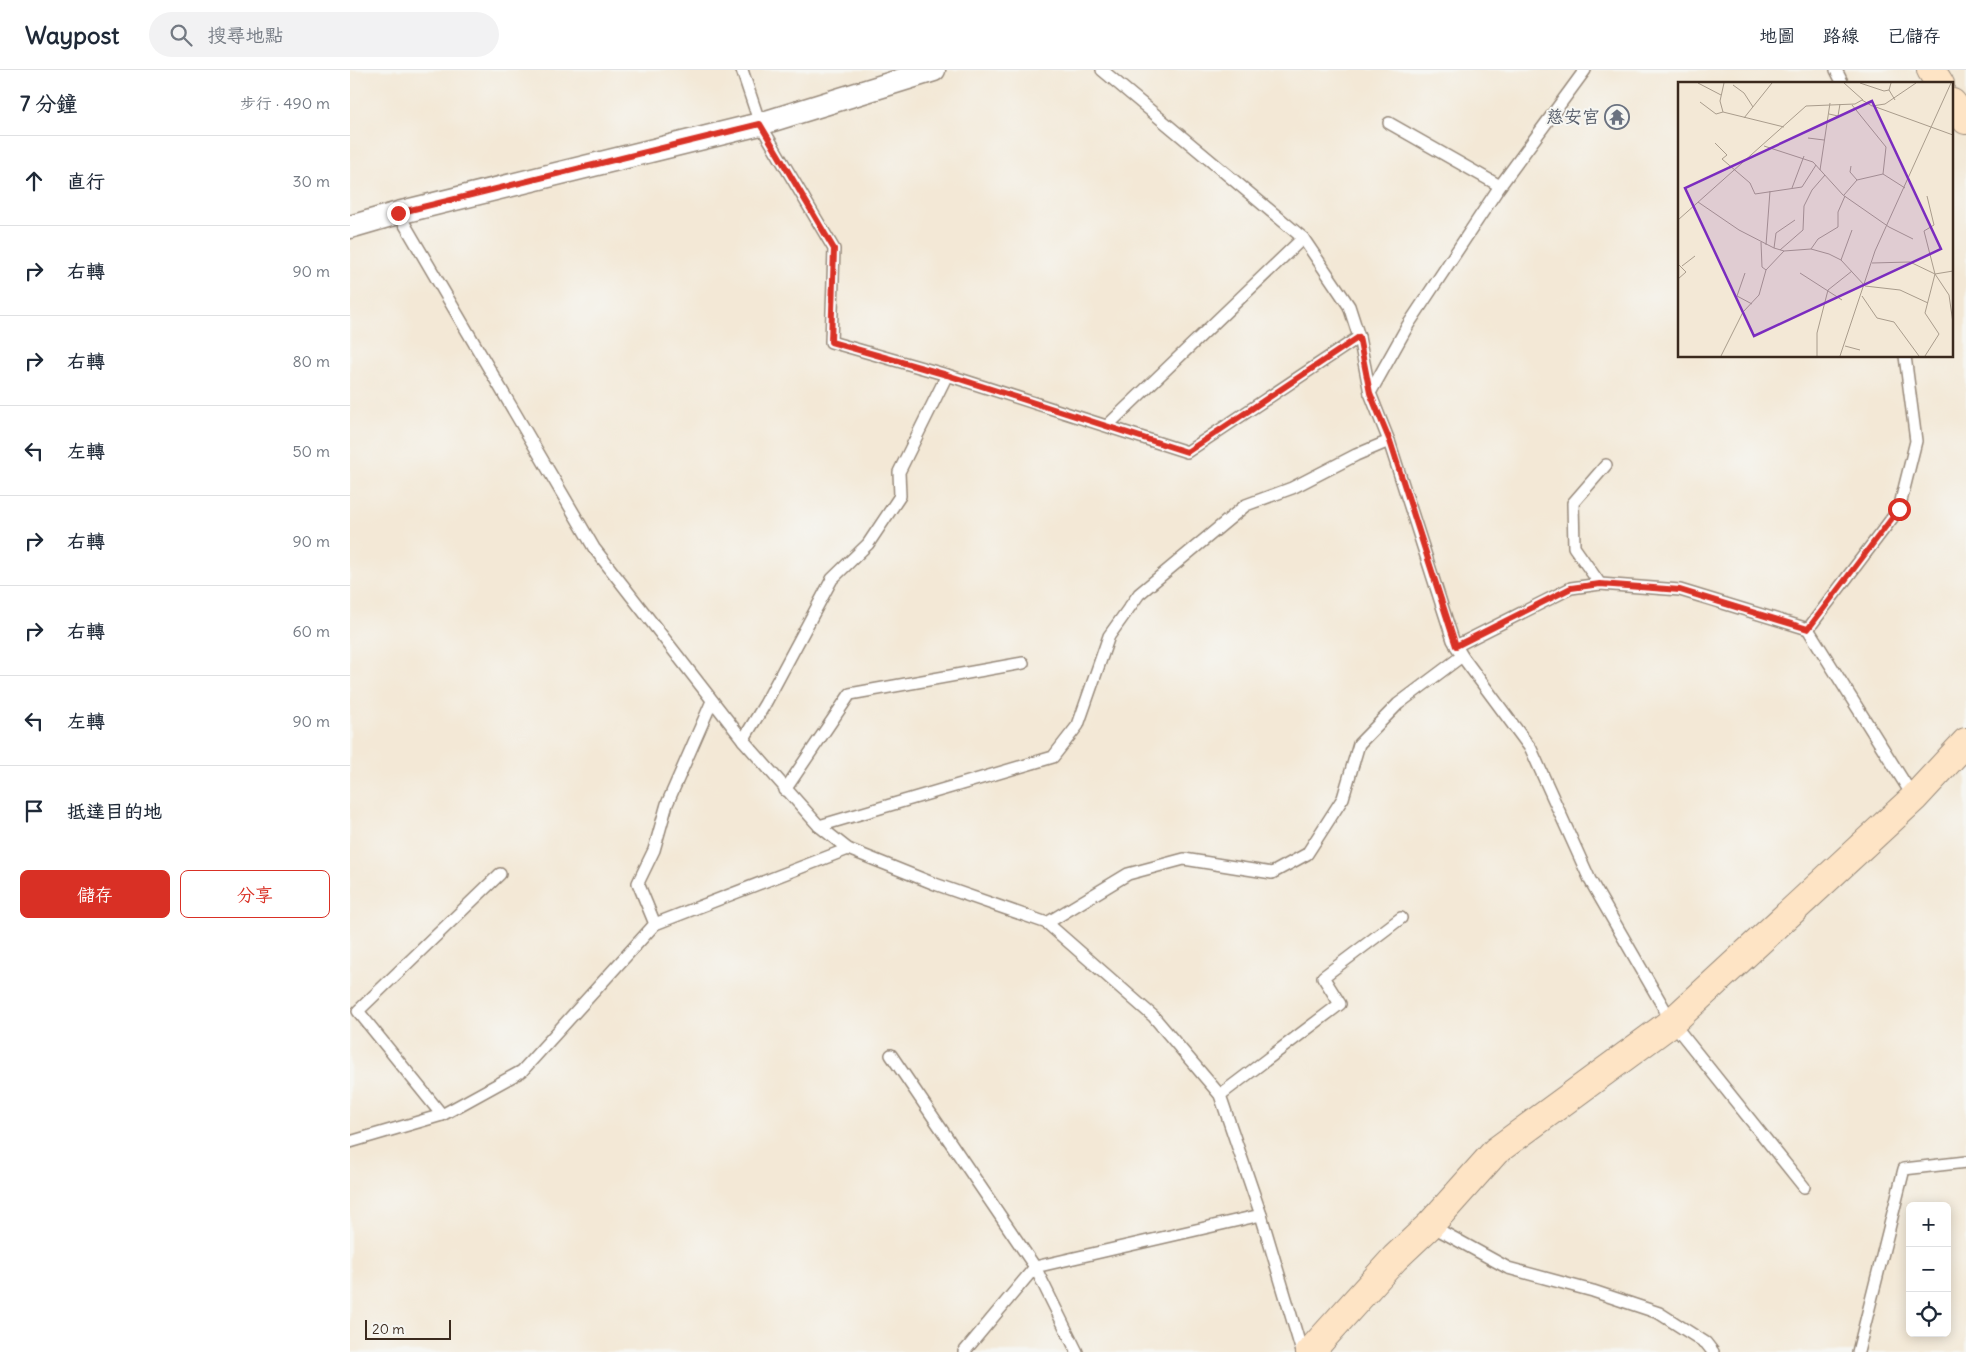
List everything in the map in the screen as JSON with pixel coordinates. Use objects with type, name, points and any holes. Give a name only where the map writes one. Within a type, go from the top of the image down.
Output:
[{"type":"street","points":[[350,227],[398,213],[760,124],[934,70]]},
{"type":"street","points":[[1931,70],[1939,82]]},
{"type":"street","points":[[1310,1352],[1496,1151],[1672,1022],[1914,798],[1966,742]]},
{"type":"lane","points":[[742,70],[760,124],[834,249],[831,342],[947,375],[1108,425],[1187,452],[1359,337]]},
{"type":"lane","points":[[1102,70],[1303,238],[1349,306],[1359,337],[1370,393],[1390,441],[1459,651],[1530,749],[1590,880],[1672,1022],[1804,1187]]},
{"type":"lane","points":[[1370,393],[1408,325],[1500,186],[1585,70]]},
{"type":"lane","points":[[1836,70],[1841,82]]},
{"type":"lane","points":[[1389,123],[1500,186]]},
{"type":"lane","points":[[398,213],[594,548],[712,701],[785,790],[819,826],[848,849],[935,884],[1047,922],[1153,1016],[1220,1096],[1262,1215],[1302,1352]]},
{"type":"lane","points":[[1108,425],[1303,238]]},
{"type":"lane","points":[[1808,629],[1899,509],[1916,441],[1905,358]]},
{"type":"lane","points":[[743,740],[765,704],[832,579],[868,544],[900,496],[899,472],[947,375]]},
{"type":"lane","points":[[819,826],[1053,757],[1078,725],[1109,636],[1139,594],[1246,505],[1292,488],[1356,455],[1390,441]]},
{"type":"lane","points":[[1600,584],[1574,547],[1573,503],[1606,465]]},
{"type":"lane","points":[[1047,922],[1128,874],[1184,859],[1272,873],[1307,854],[1343,798],[1359,744],[1398,704],[1459,651],[1571,588],[1600,584],[1680,590],[1808,629],[1914,798]]},
{"type":"lane","points":[[785,790],[850,694],[1023,663]]},
{"type":"lane","points":[[655,924],[638,883],[654,850],[667,804],[712,701]]},
{"type":"lane","points":[[350,1142],[442,1115],[522,1071],[655,924],[848,849]]},
{"type":"lane","points":[[442,1115],[358,1011],[500,874]]},
{"type":"lane","points":[[1220,1096],[1340,1004],[1323,976],[1401,918]]},
{"type":"lane","points":[[891,1055],[1035,1267],[1077,1352]]},
{"type":"lane","points":[[1858,1352],[1904,1169],[1966,1162]]},
{"type":"lane","points":[[964,1352],[1035,1267],[1262,1215]]},
{"type":"lane","points":[[1430,1224],[1508,1268],[1593,1291],[1659,1313],[1706,1343],[1713,1352]]},
{"type":"place","name":"慈安宮","points":[[1617,117]]},
{"type":"route","points":[[398,213],[760,124],[834,249],[831,342],[947,375],[1108,425],[1187,452],[1359,337],[1370,393],[1390,441],[1456,646],[1571,588],[1600,584],[1680,590],[1808,629],[1899,509]]}]
